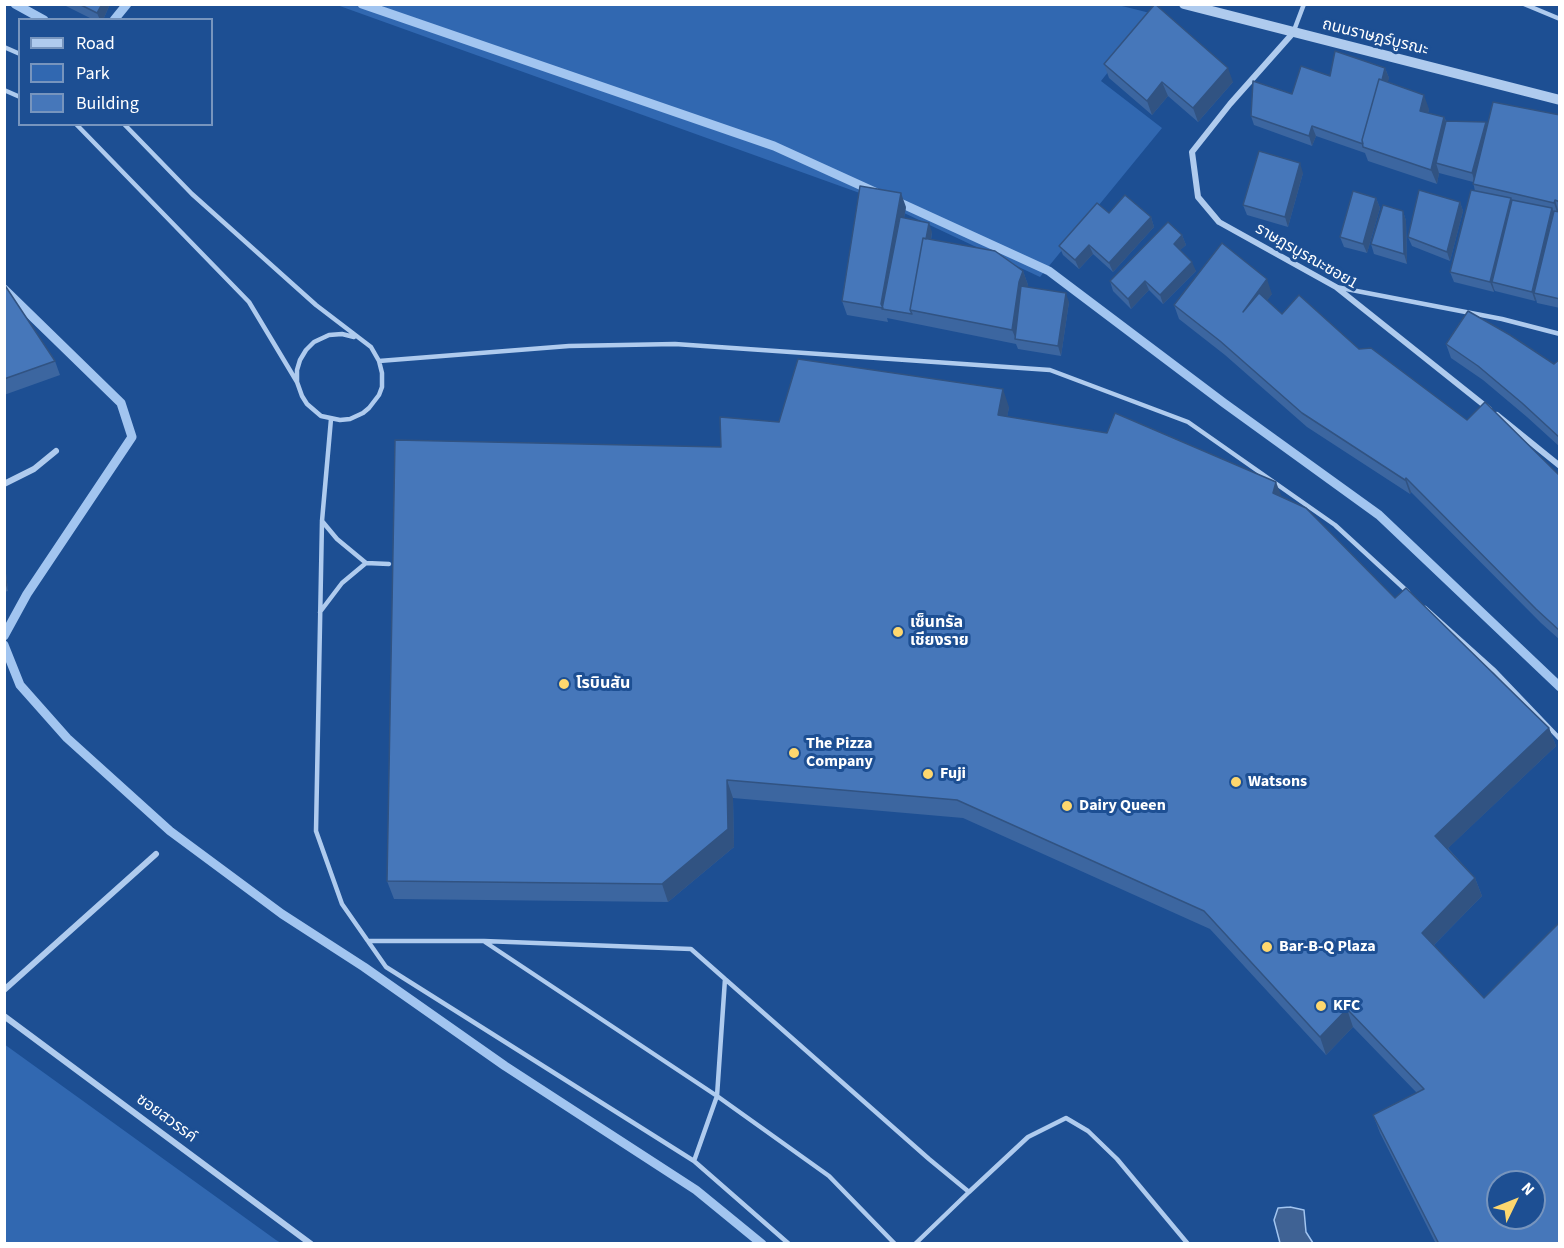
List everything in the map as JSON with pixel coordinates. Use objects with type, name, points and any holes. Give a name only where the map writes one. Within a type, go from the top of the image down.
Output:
[{"type":"street","name":"ถนนราษฎร์บูรณะ","points":[[1184,4],[1560,100]]},
{"type":"street","name":"ราษฎรบูรณะซอย1","points":[[1293,33],[1230,104],[1192,152],[1198,197],[1219,222],[1336,287],[1560,466]]},
{"type":"street","points":[[4,484],[34,469],[56,451]]},
{"type":"street","points":[[4,990],[156,854]]},
{"type":"street","name":"ซอยสวรรค์","points":[[4,1016],[311,1244]]},
{"type":"lane","points":[[1293,33],[1304,4]]},
{"type":"lane","points":[[1524,4],[1560,19]]},
{"type":"lane","points":[[4,47],[18,53]]},
{"type":"lane","points":[[4,90],[18,96]]},
{"type":"lane","points":[[78,126],[249,302],[297,382],[306,404],[321,416],[331,419],[350,419],[363,413],[375,402],[382,387],[379,361],[371,347],[307,297],[192,194],[126,126]]},
{"type":"lane","points":[[1336,287],[1502,319],[1560,334]]},
{"type":"lane","points":[[297,382],[300,360],[314,342],[329,335],[342,334],[356,337]]},
{"type":"lane","points":[[379,361],[569,346],[675,344],[1050,370],[1188,422],[1335,525],[1411,594]]},
{"type":"lane","points":[[331,419],[322,521],[316,831],[342,904],[386,967],[694,1161],[789,1244]]},
{"type":"lane","points":[[322,521],[337,539],[366,563],[389,564]]},
{"type":"lane","points":[[320,612],[342,583],[366,563]]},
{"type":"lane","points":[[1419,602],[1495,671],[1560,739]]},
{"type":"lane","points":[[368,941],[484,941],[691,949],[969,1192]]},
{"type":"lane","points":[[484,941],[717,1096],[828,1176],[895,1244]]},
{"type":"lane","points":[[694,1161],[717,1096],[725,979]]},
{"type":"lane","points":[[915,1244],[1028,1137],[1066,1118],[1088,1131],[1117,1159],[1188,1244]]},
{"type":"green space","points":[[337,5],[1118,5],[1154,14],[1101,81],[1162,128],[1040,277],[868,196]]},
{"type":"green space","points":[[4,1044],[276,1240],[281,1243],[5,1243]]},
{"type":"shaded area","points":[[1290,1207],[1304,1210],[1306,1232],[1313,1243],[1280,1243],[1274,1220],[1278,1208]]},
{"type":"building","points":[[79,4],[102,4],[97,13]]},
{"type":"building","points":[[1155,4],[1228,68],[1193,108],[1162,82],[1147,101],[1104,64]]},
{"type":"building","points":[[1335,51],[1385,68],[1382,80],[1379,79],[1362,140],[1363,144],[1312,126],[1309,136],[1251,116],[1253,81],[1292,94],[1301,66],[1330,76]]},
{"type":"building","points":[[1379,79],[1424,95],[1420,111],[1444,117],[1431,170],[1363,147],[1362,140]]},
{"type":"building","points":[[1493,102],[1560,115],[1560,202],[1555,200],[1554,203],[1473,184]]},
{"type":"building","points":[[1446,121],[1486,122],[1472,173],[1436,163]]},
{"type":"building","points":[[1259,151],[1300,163],[1285,217],[1243,205]]},
{"type":"building","points":[[860,186],[901,193],[881,304],[883,308],[842,301]]},
{"type":"building","points":[[1419,190],[1460,202],[1447,252],[1408,237]]},
{"type":"building","points":[[1471,190],[1511,198],[1490,282],[1450,272]]},
{"type":"building","points":[[1353,191],[1376,198],[1363,244],[1340,237]]},
{"type":"building","points":[[1125,195],[1151,217],[1109,263],[1089,245],[1075,260],[1059,246],[1097,203],[1109,213]]},
{"type":"building","points":[[1512,200],[1552,208],[1532,292],[1492,282]]},
{"type":"building","points":[[1383,205],[1403,211],[1404,254],[1371,244]]},
{"type":"building","points":[[1554,211],[1560,212],[1560,299],[1534,293]]},
{"type":"building","points":[[900,217],[929,223],[926,239],[923,238],[910,310],[912,314],[882,309]]},
{"type":"building","points":[[1168,222],[1182,235],[1174,244],[1192,262],[1160,295],[1145,281],[1128,299],[1110,281]]},
{"type":"building","points":[[923,238],[995,251],[1023,271],[1019,282],[1012,330],[910,310]]},
{"type":"building","points":[[1222,243],[1267,279],[1243,312],[1259,293],[1282,314],[1299,295],[1359,349],[1371,348],[1467,420],[1485,402],[1560,476],[1560,631],[1406,478],[1405,480],[1302,413],[1220,341],[1174,305]]},
{"type":"building","points":[[4,284],[55,361],[4,379]]},
{"type":"building","points":[[1021,286],[1066,293],[1058,346],[1015,339]]},
{"type":"building","points":[[1468,311],[1554,364],[1560,359],[1560,438],[1478,366],[1446,344]]},
{"type":"building","points":[[798,359],[1003,389],[998,415],[1107,433],[1115,413],[1276,482],[1273,493],[1306,508],[1395,598],[1406,588],[1549,728],[1435,836],[1475,878],[1422,933],[1484,998],[1560,922],[1560,1244],[1439,1244],[1373,1115],[1424,1089],[1347,1009],[1320,1037],[1204,911],[957,800],[727,780],[728,829],[662,884],[387,881],[395,440],[721,447],[720,417],[779,422]]},
{"type":"waterway","points":[[15,4],[40,18]]},
{"type":"waterway","points":[[116,18],[127,4]]},
{"type":"waterway","points":[[362,4],[774,146],[875,192]]},
{"type":"waterway","points":[[896,201],[1049,271],[1224,403],[1379,515],[1560,687]]},
{"type":"waterway","points":[[4,289],[121,403],[132,437],[27,594],[4,636]]},
{"type":"waterway","points":[[4,645],[20,685],[67,738],[170,831],[282,914],[364,967],[505,1066],[696,1190],[762,1244]]},
{"type":"place","name":"เซ็นทรัล เชียงราย","points":[[898,632]]},
{"type":"place","name":"โรบินสัน","points":[[564,684]]},
{"type":"place","name":"The Pizza Company","points":[[794,753]]},
{"type":"place","name":"Fuji","points":[[928,774]]},
{"type":"place","name":"Watsons","points":[[1236,782]]},
{"type":"place","name":"Dairy Queen","points":[[1067,806]]},
{"type":"place","name":"Bar-B-Q Plaza","points":[[1267,947]]},
{"type":"place","name":"KFC","points":[[1321,1006]]}]
